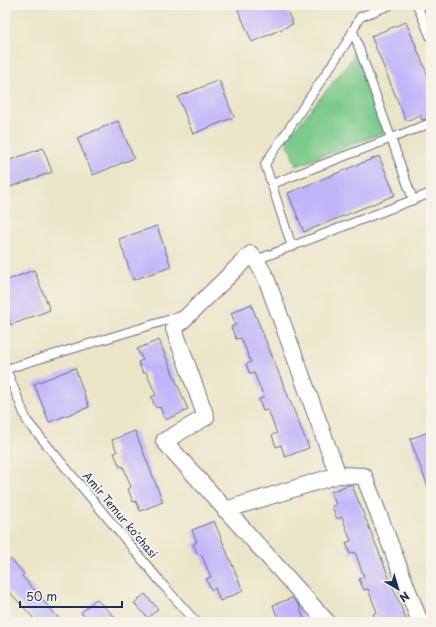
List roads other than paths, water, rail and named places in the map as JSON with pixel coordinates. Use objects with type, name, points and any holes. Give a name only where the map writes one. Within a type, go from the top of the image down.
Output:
[{"type":"street","points":[[327,622],[164,441],[206,417],[174,328],[251,254],[266,278],[338,475]]},
{"type":"street","points":[[225,510],[338,475],[364,476],[420,622]]},
{"type":"lane","points":[[292,246],[265,164],[353,31],[360,17],[390,5]]},
{"type":"lane","points":[[417,5],[431,38]]},
{"type":"lane","points":[[353,31],[413,200]]},
{"type":"lane","points":[[272,184],[431,123]]},
{"type":"lane","points":[[256,260],[431,193]]},
{"type":"lane","points":[[6,368],[190,313]]},
{"type":"lane","name":"Amir Temur ko'chasi","points":[[6,368],[27,421],[164,586],[196,622]]}]
